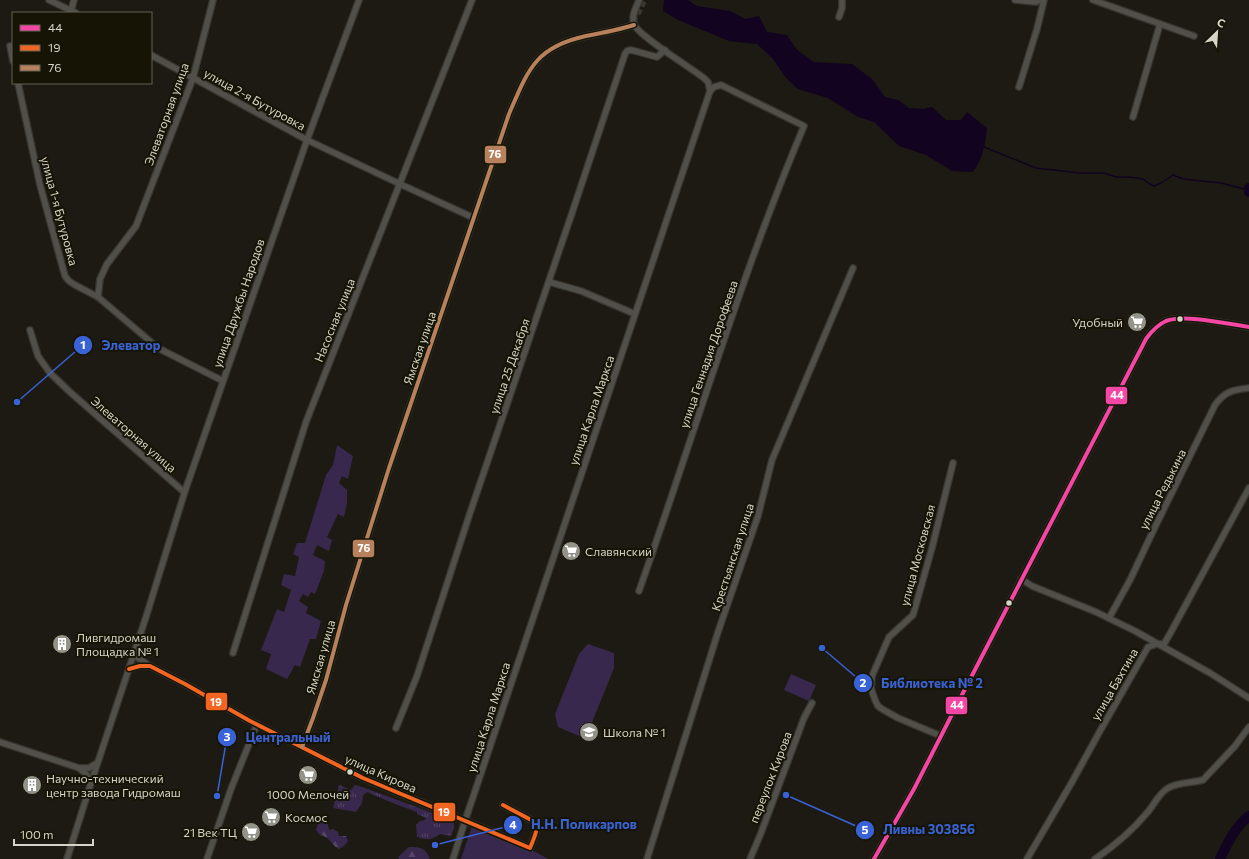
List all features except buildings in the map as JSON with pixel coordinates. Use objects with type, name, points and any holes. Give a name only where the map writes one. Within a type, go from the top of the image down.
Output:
[{"type":"street","points":[[49,0],[74,12],[74,0]]},
{"type":"street","name":"Элеваторная улица","points":[[98,297],[100,279],[107,264],[136,226],[193,78],[213,0]]},
{"type":"street","name":"улица Дружбы Народов","points":[[67,859],[136,649],[184,492],[307,140],[359,0]]},
{"type":"street","name":"Насосная улица","points":[[232,652],[306,422],[472,0]]},
{"type":"street","points":[[638,0],[630,14],[634,25],[644,36],[705,79],[710,87],[710,91]]},
{"type":"street","points":[[839,17],[842,8],[842,0]]},
{"type":"street","points":[[1015,0],[1036,2],[1040,0]]},
{"type":"street","points":[[1019,87],[1037,29],[1044,0]]},
{"type":"street","points":[[1093,0],[1194,36]]},
{"type":"street","points":[[1133,117],[1160,24]]},
{"type":"street","name":"Ямская улица","points":[[302,747],[326,680],[346,605],[389,468],[509,114],[520,88],[534,64],[541,55],[551,48],[570,40],[617,31],[634,25]]},
{"type":"street","points":[[10,46],[12,56]]},
{"type":"street","name":"улица 25 Декабря","points":[[396,728],[417,676],[470,513],[626,52],[631,50],[657,57],[665,50]]},
{"type":"street","name":"улица 2-я Бутуровка","points":[[152,56],[307,140],[474,218]]},
{"type":"street","name":"улица 1-я Бутуровка","points":[[18,84],[40,184],[65,276],[68,281],[98,297],[158,348],[223,382]]},
{"type":"street","name":"улица Геннадия Дорофеева","points":[[639,591],[731,318],[786,168],[804,126],[721,85],[714,87],[710,91]]},
{"type":"street","name":"улица Карла Маркса","points":[[453,859],[710,91]]},
{"type":"street","name":"Крестьянская улица","points":[[647,859],[718,632],[758,516],[772,460],[853,268]]},
{"type":"street","points":[[549,282],[581,291],[635,314]]},
{"type":"street","points":[[874,859],[914,789],[1138,352],[1146,340],[1154,330],[1166,322],[1182,319],[1249,327]]},
{"type":"street","name":"Элеваторная улица","points":[[30,330],[38,356],[50,373],[184,492]]},
{"type":"street","name":"улица Редькина","points":[[1109,618],[1130,580],[1215,405],[1220,398],[1227,393],[1249,388]]},
{"type":"street","name":"улица Московская","points":[[941,736],[898,718],[882,709],[878,706],[871,688],[872,676],[890,637],[913,615],[932,548],[953,463]]},
{"type":"street","name":"улица Бахтина","points":[[1027,859],[1072,782],[1137,664],[1148,647],[1157,644],[1164,644],[1249,488]]},
{"type":"street","points":[[1021,579],[1032,586],[1075,602],[1109,618],[1210,673],[1249,698]]},
{"type":"street","name":"улица Кирова","points":[[136,649],[138,658],[150,666],[256,724],[367,780],[530,848],[537,825],[535,822],[503,805]]},
{"type":"street","points":[[129,669],[140,666],[150,666]]},
{"type":"street","name":"переулок Кирова","points":[[750,859],[804,718],[812,704]]},
{"type":"street","points":[[207,859],[256,724]]},
{"type":"street","points":[[1095,859],[1126,835],[1147,814],[1159,795],[1167,789],[1183,783],[1204,780],[1235,746],[1249,727]]},
{"type":"street","points":[[0,742],[79,768],[89,768],[98,762]]},
{"type":"street","points":[[79,768],[86,774],[91,783]]},
{"type":"green space","points":[[337,445],[353,456],[348,479],[342,476],[339,483],[347,490],[347,503],[344,517],[338,514],[327,537],[332,540],[329,551],[317,545],[313,555],[325,561],[324,571],[315,594],[311,592],[308,597],[303,594],[299,601],[308,607],[306,613],[321,621],[316,639],[310,639],[300,667],[295,665],[287,679],[266,669],[271,654],[261,650],[277,609],[284,612],[291,590],[281,585],[284,574],[295,576],[299,557],[293,554],[297,543],[305,543],[326,475],[333,465]]},
{"type":"green space","points":[[588,644],[614,653],[614,668],[589,730],[579,736],[558,727],[555,714],[579,654]]},
{"type":"green space","points":[[791,674],[816,685],[809,701],[784,690]]},
{"type":"green space","points":[[339,785],[351,790],[355,785],[365,788],[449,819],[454,823],[451,836],[440,834],[429,839],[417,837],[416,825],[426,818],[417,814],[417,812],[367,792],[363,795],[362,803],[356,812],[333,808]]},
{"type":"green space","points":[[322,820],[327,821],[329,830],[333,829],[338,832],[339,836],[346,836],[348,841],[344,846],[339,849],[326,837],[320,835],[316,830],[318,824]]},
{"type":"green space","points":[[472,826],[530,849],[548,859],[461,859]]},
{"type":"green space","points":[[409,847],[417,847],[424,850],[430,859],[399,859],[398,857]]},
{"type":"shaded area","points":[[664,0],[688,0],[697,6],[730,11],[745,19],[759,16],[767,32],[787,35],[797,50],[814,62],[852,64],[872,79],[885,97],[898,100],[909,108],[923,109],[932,107],[946,120],[961,120],[967,112],[987,128],[984,146],[979,162],[973,172],[952,171],[926,155],[899,146],[874,122],[858,117],[828,98],[798,89],[786,78],[773,59],[757,44],[729,41],[678,20],[663,11]]},
{"type":"waterway","points":[[984,147],[1036,168],[1080,173],[1104,173],[1116,177],[1143,179],[1154,186],[1173,175],[1183,179],[1221,183],[1248,190]]},
{"type":"waterway","points":[[1220,859],[1232,836],[1249,816]]},
{"type":"tunnel","points":[[633,21],[645,0]]},
{"type":"transit line","name":"76","points":[[302,747],[326,680],[346,605],[389,468],[509,114],[522,85],[528,73],[536,63],[544,54],[555,47],[586,36],[634,25]]},
{"type":"transit line","name":"44","points":[[874,859],[914,789],[1146,339],[1152,331],[1160,325],[1166,321],[1174,319],[1207,320],[1249,327]]},
{"type":"transit line","name":"19","points":[[129,669],[140,666],[150,666],[250,721],[363,778],[530,848],[536,832],[535,822],[503,805]]},
{"type":"place","name":"Удобный","points":[[1137,322]]},
{"type":"place","name":"Элеватор","points":[[17,402]]},
{"type":"place","name":"Славянский","points":[[571,551]]},
{"type":"place","name":"Ливгидромаш Площадка № 1","points":[[62,644]]},
{"type":"place","name":"Библиотека № 2","points":[[822,648]]},
{"type":"place","name":"Школа № 1","points":[[589,732]]},
{"type":"place","name":"1000 Мелочей","points":[[308,775]]},
{"type":"place","name":"Научно-технический центр завода Гидромаш","points":[[32,785]]},
{"type":"place","name":"Ливны 303856","points":[[786,795]]},
{"type":"place","name":"Центральный","points":[[217,796]]},
{"type":"place","name":"Космос","points":[[271,817]]},
{"type":"place","name":"21 Век ТЦ","points":[[251,832]]},
{"type":"place","name":"Н.Н. Поликарпов","points":[[435,845]]}]
